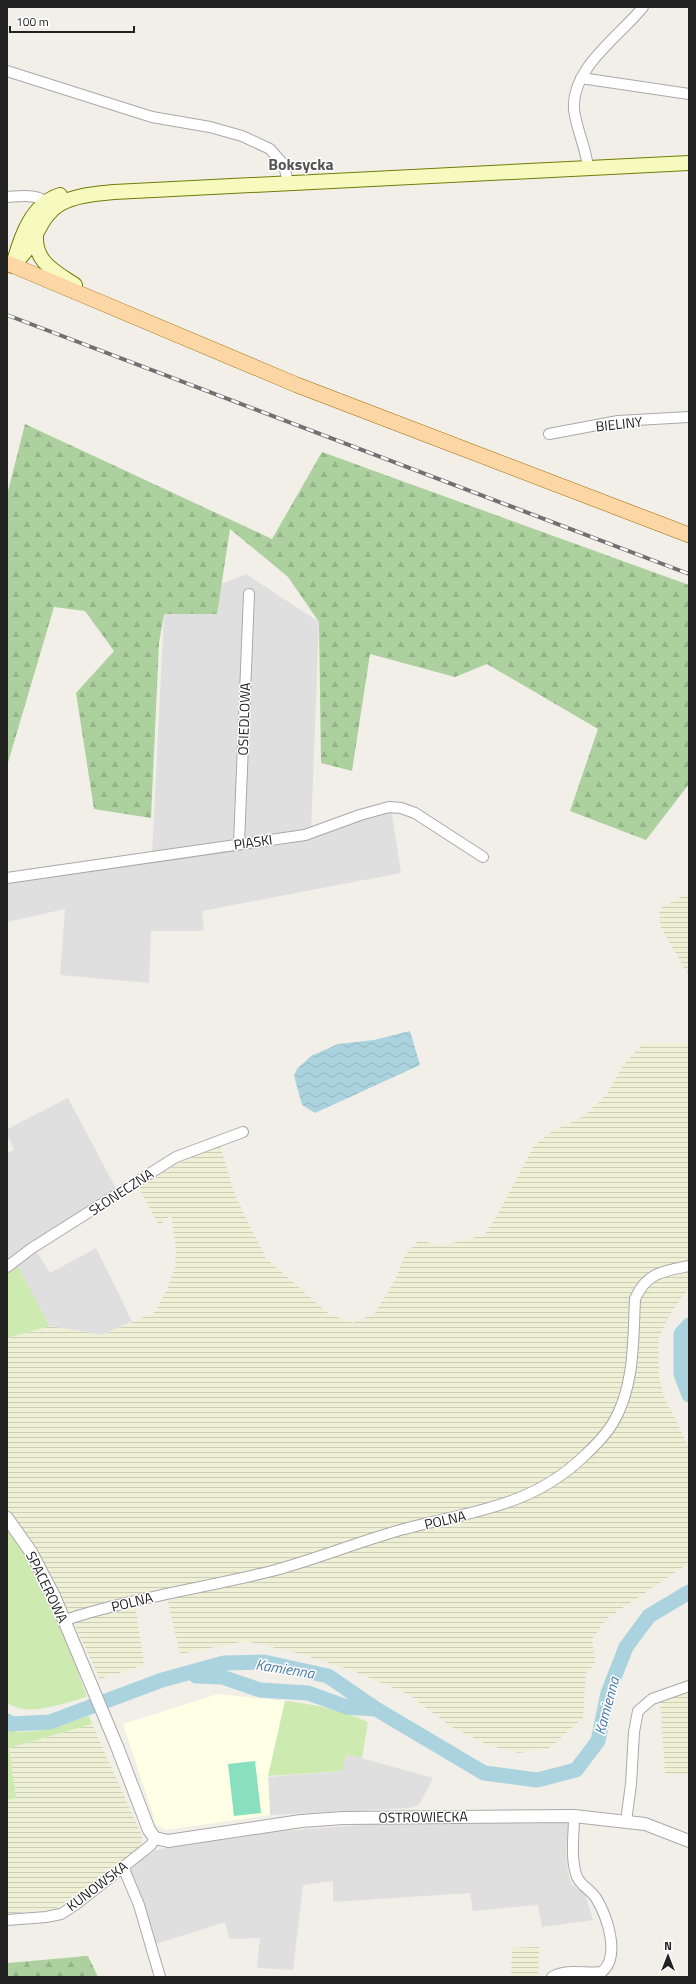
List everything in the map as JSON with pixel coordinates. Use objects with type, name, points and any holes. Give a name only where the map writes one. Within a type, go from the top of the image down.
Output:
[{"type":"main road","points":[[12,259],[21,239],[45,218],[51,205],[72,199],[114,192],[689,163]]},
{"type":"main road","points":[[7,242],[32,229]]},
{"type":"main road","points":[[32,229],[36,250],[39,257],[74,285]]},
{"type":"main road","points":[[12,259],[74,285],[139,318]]},
{"type":"main road","points":[[12,259],[139,318],[304,388],[689,535]]},
{"type":"street","points":[[588,168],[583,142],[576,121],[574,106],[581,78],[587,67],[643,7]]},
{"type":"street","points":[[7,71],[152,117],[210,127],[242,136],[270,149],[284,166],[288,183]]},
{"type":"street","points":[[581,78],[689,94]]},
{"type":"street","points":[[7,197],[33,196],[51,205]]},
{"type":"street","name":"BIELINY","points":[[549,434],[618,421],[689,417]]},
{"type":"street","name":"OSIEDLOWA","points":[[239,844],[249,594]]},
{"type":"street","name":"PIASKI","points":[[7,878],[305,835],[360,815],[389,808],[401,808],[415,813],[483,857]]},
{"type":"street","name":"SŁONECZNA","points":[[7,1267],[32,1248],[176,1157],[243,1132]]},
{"type":"street","name":"POLNA","points":[[65,1620],[191,1588],[278,1569],[398,1531],[490,1509],[548,1485],[566,1474],[589,1452],[606,1432],[622,1406],[626,1396],[631,1366],[635,1299],[638,1290],[651,1277],[666,1271],[689,1266]]},
{"type":"street","name":"SPACEROWA","points":[[7,1518],[31,1552],[65,1620],[118,1749],[149,1830],[155,1838]]},
{"type":"street","points":[[626,1821],[631,1784],[634,1732],[638,1711],[652,1699],[689,1686]]},
{"type":"street","points":[[552,1977],[557,1974],[567,1972],[588,1974],[602,1972],[611,1962],[611,1942],[605,1921],[595,1896],[578,1879],[574,1864],[574,1816]]},
{"type":"street","name":"OSTROWIECKA","points":[[155,1838],[168,1841],[301,1821],[343,1818],[574,1816],[626,1821],[659,1829],[689,1841]]},
{"type":"street","name":"KUNOWSKA","points":[[7,1920],[46,1917],[61,1914],[75,1905],[151,1845],[155,1838]]},
{"type":"street","points":[[123,1867],[139,1905],[160,1977]]},
{"type":"shaded area","points":[[7,392],[8,393],[7,488]]},
{"type":"shaded area","points":[[246,574],[319,622],[311,832],[391,807],[401,873],[202,911],[204,931],[151,931],[149,983],[60,975],[65,909],[7,922],[7,874],[71,863],[152,855],[164,614],[217,613],[219,585]]},
{"type":"shaded area","points":[[689,892],[689,976],[661,928],[659,909]]},
{"type":"shaded area","points":[[644,1043],[689,1043],[689,1289],[669,1316],[658,1339],[659,1378],[663,1394],[689,1448],[689,1563],[606,1619],[592,1639],[595,1664],[586,1673],[583,1718],[549,1748],[519,1753],[488,1745],[450,1726],[408,1694],[351,1670],[301,1654],[245,1641],[180,1654],[165,1589],[134,1596],[144,1665],[100,1679],[51,1575],[33,1543],[7,1510],[7,1338],[50,1326],[102,1335],[155,1312],[168,1287],[175,1267],[176,1250],[171,1215],[159,1226],[138,1187],[183,1161],[220,1146],[236,1198],[266,1258],[329,1314],[353,1323],[375,1313],[395,1280],[405,1255],[419,1240],[441,1246],[484,1235],[498,1214],[533,1147],[551,1132],[584,1116],[607,1094],[624,1064]]},
{"type":"shaded area","points":[[68,1098],[118,1192],[35,1249],[50,1273],[96,1248],[132,1321],[102,1335],[50,1326],[13,1258],[7,1262],[7,1153],[14,1150],[7,1134],[7,1129]]},
{"type":"shaded area","points":[[689,1690],[689,1774],[665,1774],[660,1701]]},
{"type":"shaded area","points":[[218,1694],[285,1701],[268,1776],[270,1815],[166,1830],[156,1824],[123,1724]]},
{"type":"shaded area","points":[[92,1724],[142,1836],[141,1846],[75,1896],[55,1909],[7,1914],[7,1800],[16,1798],[9,1748]]},
{"type":"shaded area","points":[[347,1754],[433,1778],[419,1805],[409,1808],[270,1815],[268,1777],[342,1771]]},
{"type":"shaded area","points":[[569,1821],[566,1850],[568,1873],[572,1885],[585,1894],[593,1920],[542,1927],[538,1905],[473,1911],[470,1893],[333,1902],[333,1881],[303,1885],[293,1970],[257,1968],[260,1938],[229,1939],[225,1922],[156,1944],[129,1869],[154,1851],[165,1848],[279,1831],[389,1823]]},
{"type":"shaded area","points":[[539,1947],[538,1977],[511,1977],[512,1948]]},
{"type":"green space","points":[[25,424],[272,539],[322,452],[689,585],[689,784],[646,840],[570,811],[598,729],[487,664],[455,677],[370,654],[352,771],[321,763],[319,622],[288,577],[230,529],[217,614],[164,614],[159,643],[151,818],[94,809],[76,693],[114,651],[85,611],[54,607],[7,766],[7,495]]},
{"type":"green space","points":[[17,1265],[50,1326],[7,1338],[7,1272]]},
{"type":"green space","points":[[7,1530],[33,1568],[44,1589],[63,1632],[87,1697],[46,1708],[36,1709],[25,1709],[7,1703]]},
{"type":"green space","points":[[285,1701],[327,1708],[368,1722],[362,1758],[347,1754],[342,1771],[268,1776]]},
{"type":"green space","points":[[89,1716],[92,1724],[9,1748],[16,1798],[7,1800],[7,1729],[26,1732],[37,1731],[59,1726]]},
{"type":"green space","points":[[255,1761],[261,1813],[234,1816],[228,1764]]},
{"type":"green space","points":[[88,1956],[98,1977],[7,1977],[7,1963]]},
{"type":"water","points":[[410,1031],[420,1065],[315,1113],[302,1105],[294,1076],[297,1069],[311,1056],[338,1044],[374,1040]]},
{"type":"waterway","name":"Kamienna","points":[[689,1325],[681,1334],[681,1374],[689,1395]]},
{"type":"waterway","name":"Kamienna","points":[[7,1721],[11,1724],[50,1722],[162,1680],[224,1663],[264,1662],[328,1676],[376,1709],[484,1773],[537,1780],[576,1770],[598,1741],[608,1693],[626,1647],[649,1616],[689,1592]]},
{"type":"waterway","name":"Kamienna","points":[[196,1676],[222,1677],[260,1690],[308,1693],[347,1707],[375,1709]]},
{"type":"railway","points":[[7,315],[689,574]]},
{"type":"district","name":"Boksycka","points":[[301,164]]}]
